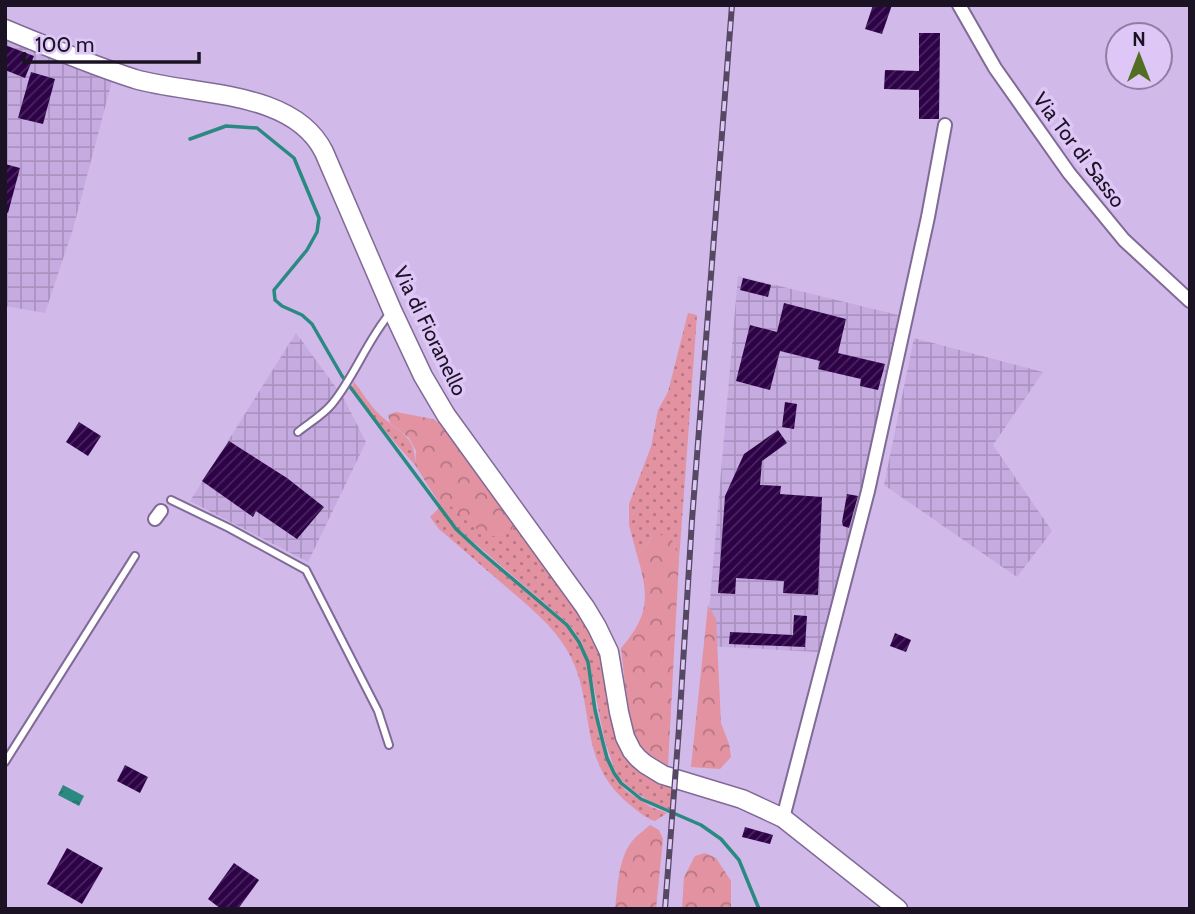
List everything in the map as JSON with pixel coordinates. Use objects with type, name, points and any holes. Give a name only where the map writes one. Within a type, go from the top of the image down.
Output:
[{"type":"street","name":"Via Tor di Sasso","points":[[960,5],[995,68],[1069,173],[1124,240],[1190,301]]},
{"type":"street","name":"Via di Fioranello","points":[[5,29],[101,68],[145,81],[224,95],[274,109],[301,124],[317,139],[422,376],[446,415],[597,626],[609,652],[619,712],[625,737],[632,751],[645,764],[663,775],[742,799],[783,818],[898,909]]},
{"type":"street","points":[[783,818],[868,491],[928,217],[945,125]]},
{"type":"lane","points":[[298,432],[331,405],[379,326],[392,310]]},
{"type":"lane","points":[[171,500],[306,570],[378,711],[389,745]]},
{"type":"lane","points":[[5,762],[135,555]]},
{"type":"shaded area","points":[[5,37],[112,81],[73,229],[45,313],[5,306]]},
{"type":"shaded area","points":[[738,276],[902,316],[818,652],[706,646]]},
{"type":"shaded area","points":[[296,333],[343,397],[366,442],[308,562],[190,501]]},
{"type":"shaded area","points":[[914,338],[1043,372],[993,445],[1052,531],[1017,577],[884,485]]},
{"type":"green space","points":[[688,313],[697,315],[679,560],[672,539],[653,537],[637,555],[629,525],[629,504],[651,447],[658,410],[668,392]]},
{"type":"green space","points":[[354,382],[378,413],[409,440],[415,455],[415,465],[352,387]]},
{"type":"green space","points":[[396,412],[433,419],[442,425],[519,524],[504,534],[492,536],[473,526],[451,506],[441,506],[415,465],[416,451],[409,438],[390,423],[388,415]]},
{"type":"green space","points":[[441,506],[451,506],[478,529],[501,536],[519,524],[599,646],[618,733],[674,783],[671,810],[651,802],[619,778],[604,738],[589,662],[581,641],[569,624],[457,528]]},
{"type":"green space","points":[[439,508],[479,553],[567,626],[578,641],[587,661],[599,736],[611,771],[626,791],[651,807],[667,813],[655,821],[651,820],[612,787],[594,750],[582,690],[567,650],[538,615],[439,529],[430,517]]},
{"type":"green space","points":[[663,535],[672,539],[679,560],[668,766],[647,752],[637,738],[627,700],[621,648],[637,625],[644,604],[644,582],[637,555],[654,536]]},
{"type":"green space","points":[[708,605],[716,619],[721,723],[731,757],[720,769],[691,767]]},
{"type":"green space","points":[[650,825],[659,830],[663,839],[656,909],[615,909],[624,855],[633,840]]},
{"type":"green space","points":[[705,853],[716,858],[731,881],[731,909],[682,909],[684,877],[695,856]]},
{"type":"water","points":[[63,785],[84,796],[79,806],[58,795]]},
{"type":"building","points":[[873,5],[892,5],[882,34],[865,29]]},
{"type":"building","points":[[919,33],[940,33],[939,119],[919,119],[919,90],[884,89],[885,70],[919,71]]},
{"type":"building","points":[[5,45],[34,56],[25,78],[5,70]]},
{"type":"building","points":[[31,72],[55,79],[43,124],[18,118]]},
{"type":"building","points":[[5,164],[20,168],[8,213],[5,212]]},
{"type":"building","points":[[743,278],[771,285],[768,297],[740,290]]},
{"type":"building","points":[[784,303],[846,319],[838,353],[885,364],[878,390],[860,386],[861,379],[818,369],[820,361],[780,351],[770,390],[736,381],[750,325],[777,332]]},
{"type":"building","points":[[785,402],[797,404],[794,429],[782,427]]},
{"type":"building","points":[[79,422],[101,436],[88,456],[66,442]]},
{"type":"building","points":[[778,430],[787,443],[762,461],[760,485],[781,486],[780,494],[822,497],[818,595],[783,593],[784,581],[736,578],[735,594],[718,593],[725,496],[744,454]]},
{"type":"building","points":[[229,441],[287,478],[324,507],[297,539],[256,511],[253,517],[202,481]]},
{"type":"building","points":[[847,494],[858,496],[849,528],[843,526],[842,522]]},
{"type":"building","points":[[794,615],[807,616],[805,647],[729,644],[730,632],[793,635]]},
{"type":"building","points":[[895,633],[911,640],[906,652],[890,646]]},
{"type":"building","points":[[125,765],[148,777],[140,793],[117,781]]},
{"type":"building","points":[[745,827],[773,835],[770,844],[742,837]]},
{"type":"building","points":[[67,848],[103,868],[82,904],[47,884]]},
{"type":"building","points":[[234,863],[259,880],[238,909],[221,909],[208,899]]},
{"type":"waterway","points":[[190,139],[226,126],[257,128],[294,158],[319,218],[317,232],[307,250],[274,290],[275,300],[302,315],[312,324],[342,376],[456,529],[567,625],[588,662],[595,710],[607,758],[621,783],[641,799],[701,825],[721,839],[739,860],[759,909]]},
{"type":"railway","points":[[665,909],[732,5]]}]
